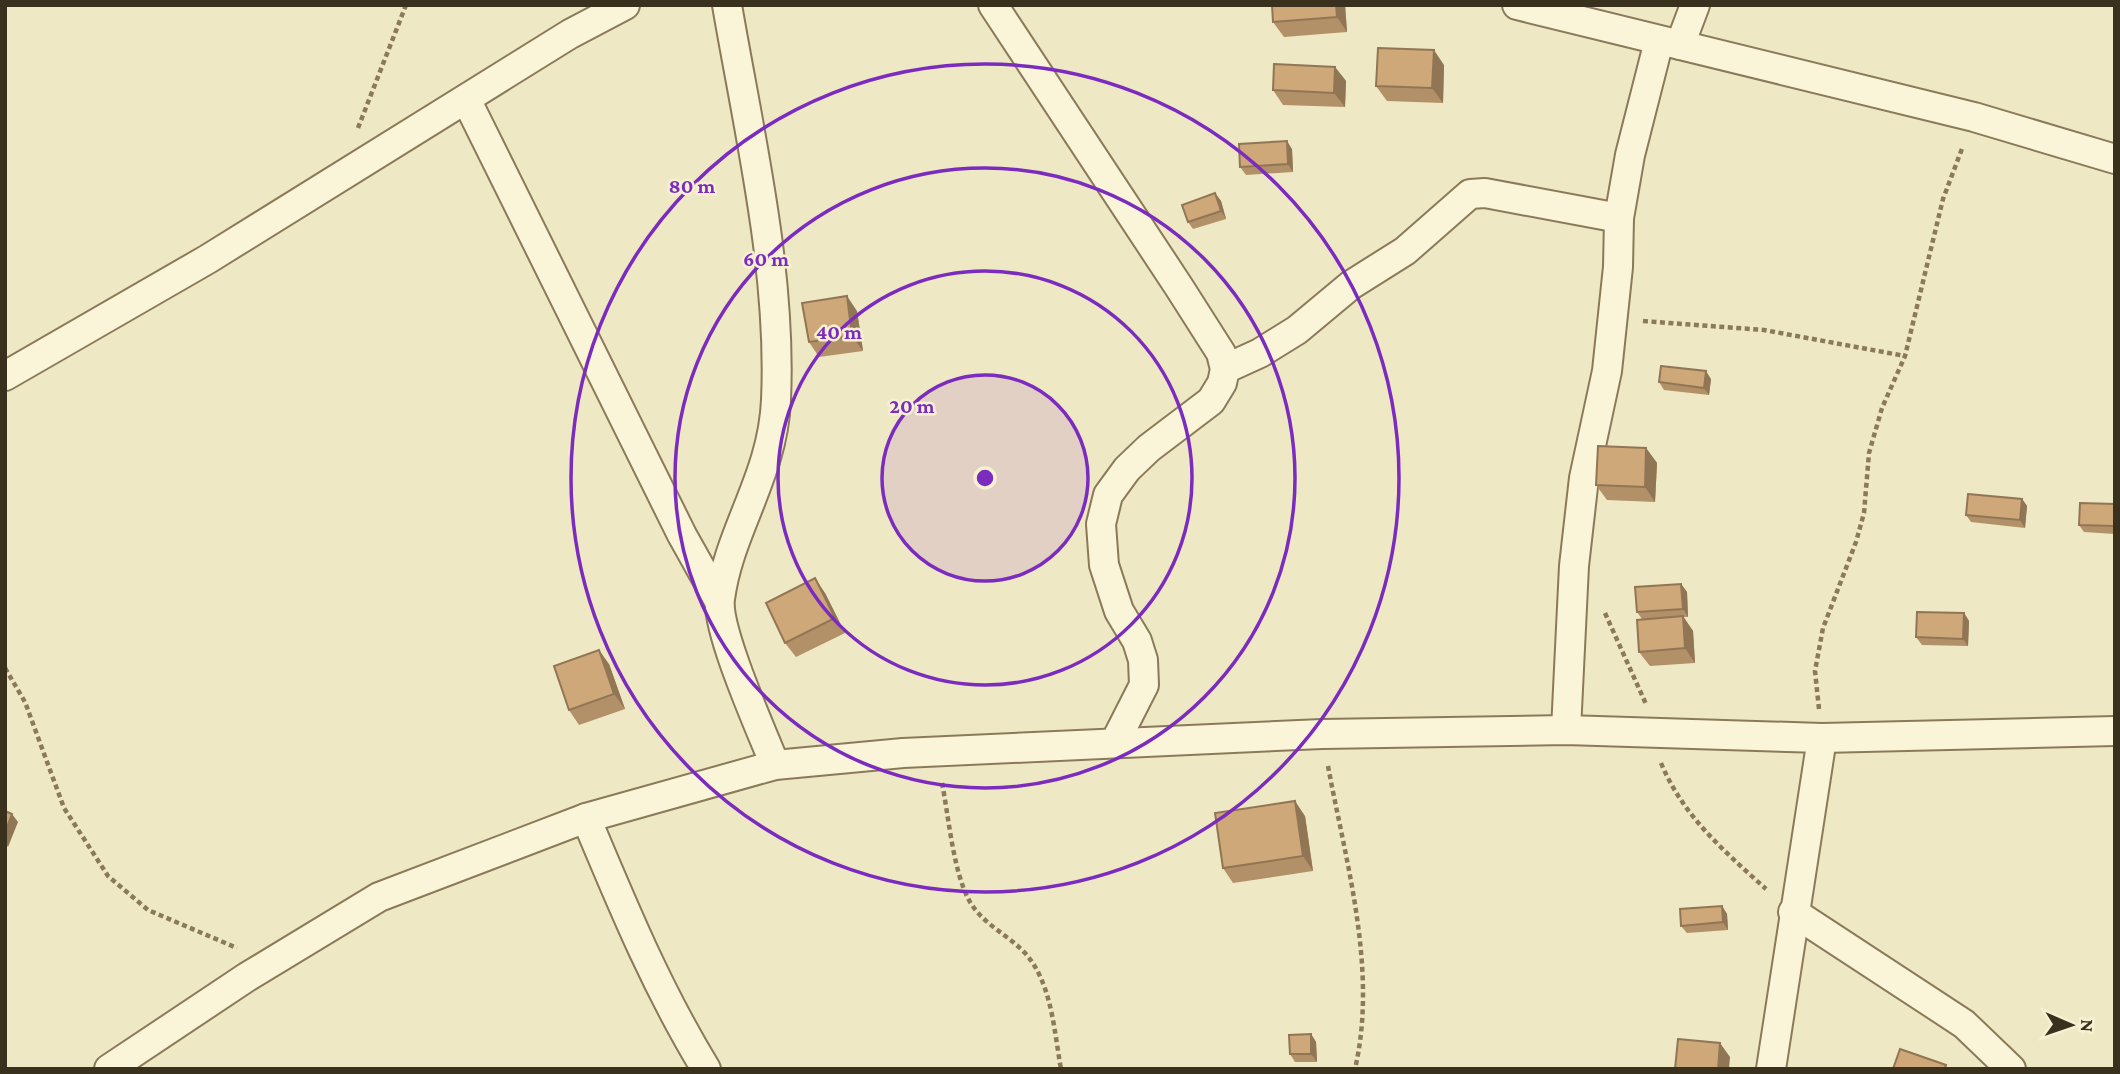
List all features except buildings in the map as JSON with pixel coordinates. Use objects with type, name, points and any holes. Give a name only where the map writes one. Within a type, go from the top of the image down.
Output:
[{"type":"street","points":[[5,376],[208,259],[570,34],[625,5]]},
{"type":"street","points":[[719,601],[733,551],[771,448],[776,400],[774,306],[758,185],[727,5]]},
{"type":"street","points":[[993,5],[1172,276],[1221,353],[1225,369],[1222,383],[1211,401],[1127,469],[1108,495],[1101,524],[1104,565],[1119,611],[1137,641],[1143,660],[1144,685],[1115,742]]},
{"type":"street","points":[[1517,5],[1974,117],[2115,159]]},
{"type":"street","points":[[1566,730],[1578,525],[1614,319],[1619,218],[1630,155],[1670,43],[1695,5]]},
{"type":"street","points":[[466,99],[682,535],[719,601],[740,676],[775,765]]},
{"type":"street","points":[[1225,369],[1260,353],[1297,330],[1351,285],[1405,251],[1470,194],[1506,196],[1619,218]]},
{"type":"street","points":[[110,1069],[274,961],[379,897],[586,818],[775,765],[936,751],[1322,734],[1566,730],[1822,738],[2115,731]]},
{"type":"street","points":[[1771,1069],[1793,912],[1822,738]]},
{"type":"street","points":[[586,818],[639,942],[678,1023],[706,1069]]},
{"type":"street","points":[[1793,912],[1964,1024],[2011,1069]]},
{"type":"path","points":[[342,175],[368,99],[406,5]]},
{"type":"path","points":[[1822,738],[1815,671],[1823,628],[1856,542],[1864,513],[1869,453],[1882,408],[1905,356],[1921,301],[1943,200],[1974,117]]},
{"type":"path","points":[[1614,319],[1764,330],[1905,356]]},
{"type":"path","points":[[1603,611],[1639,683],[1656,733],[1661,762],[1673,790],[1691,817],[1793,912]]},
{"type":"path","points":[[5,668],[25,702],[64,808],[108,876],[148,910],[196,932],[274,961]]},
{"type":"path","points":[[1322,734],[1355,907],[1361,971],[1361,1031],[1355,1069]]},
{"type":"path","points":[[936,751],[960,875],[969,900],[978,915],[1026,955],[1039,974],[1047,995],[1061,1069]]}]
